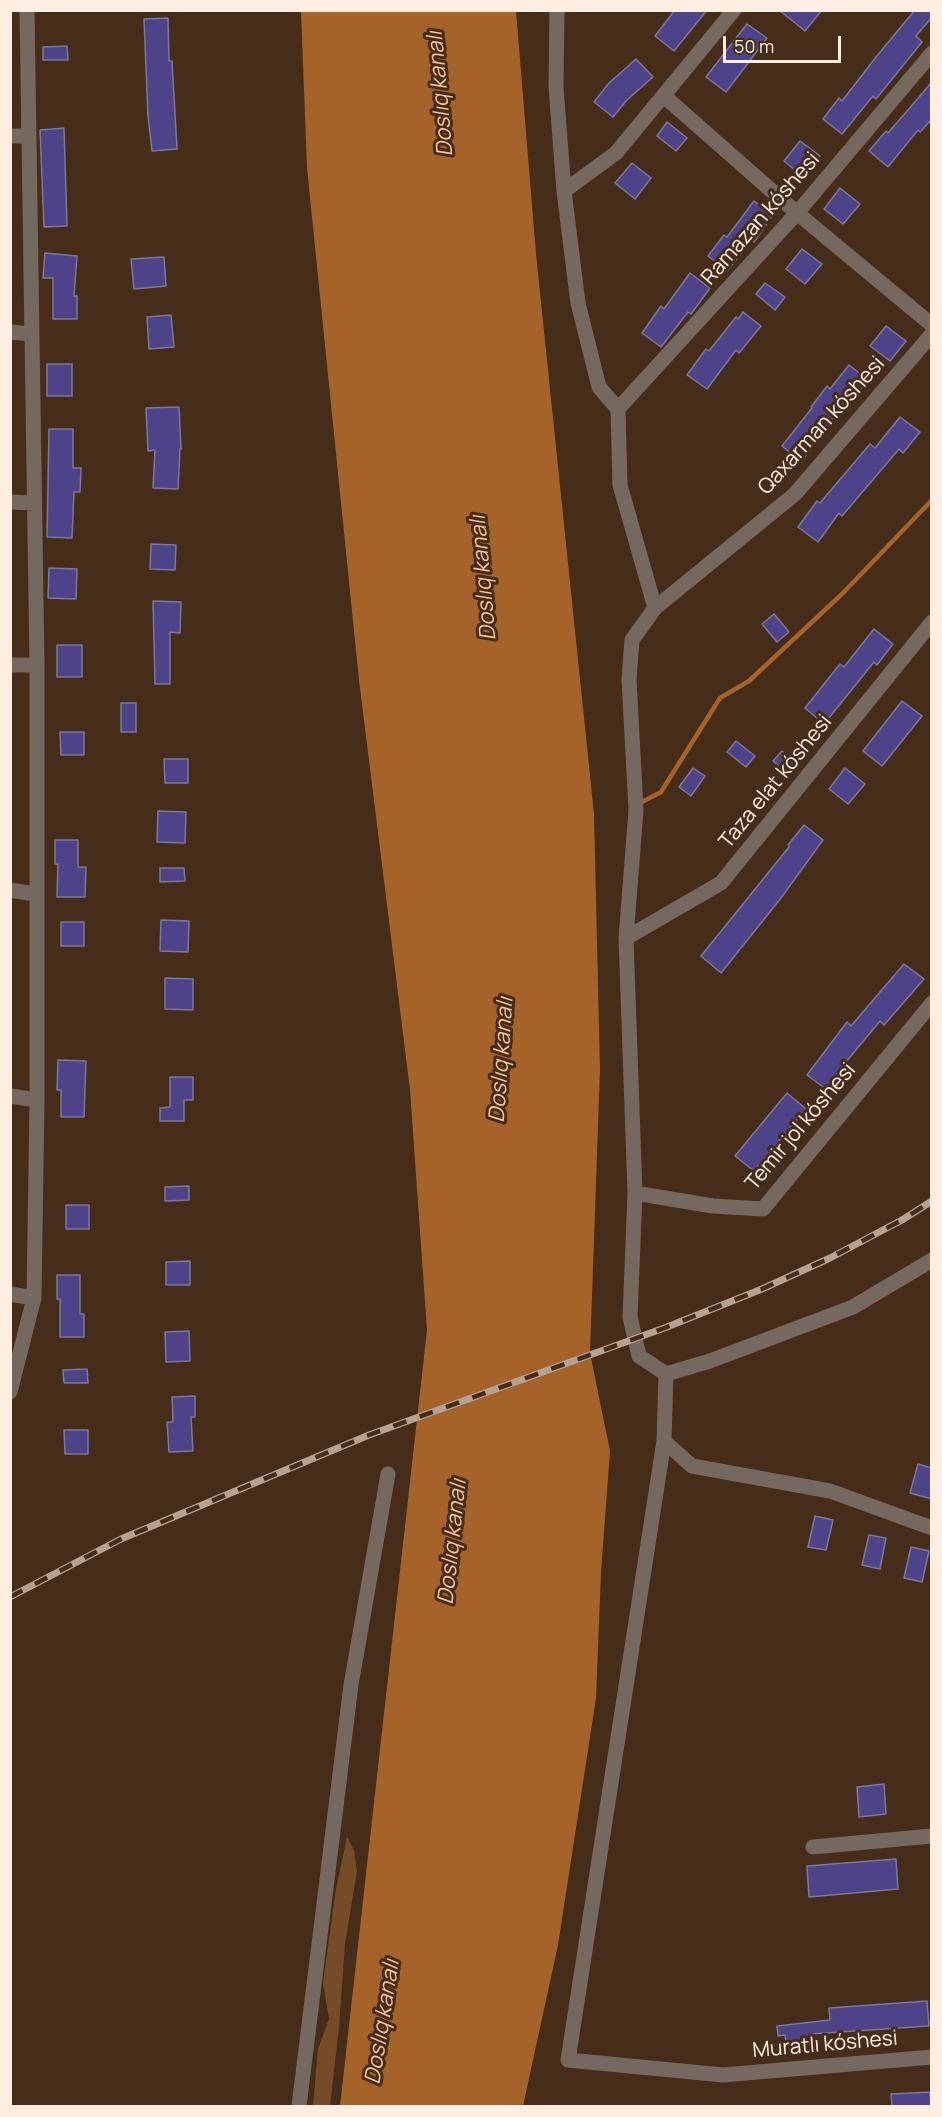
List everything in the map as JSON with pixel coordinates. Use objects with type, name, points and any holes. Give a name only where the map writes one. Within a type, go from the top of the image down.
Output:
[{"type":"street","points":[[10,1392],[34,1298],[37,1100],[35,894],[37,664],[27,10]]},
{"type":"street","points":[[557,10],[556,87],[564,191],[578,303],[599,387],[618,410],[620,485],[656,608]]},
{"type":"street","points":[[564,191],[616,153],[734,10]]},
{"type":"street","name":"Ramazan kóshesi","points":[[618,410],[797,213],[932,53]]},
{"type":"street","points":[[664,96],[797,213],[932,325]]},
{"type":"street","points":[[10,136],[29,136]]},
{"type":"street","points":[[10,333],[31,334]]},
{"type":"street","name":"Qaxarman kóshesi","points":[[666,1374],[639,1356],[630,1317],[635,1193],[627,938],[636,810],[629,679],[632,640],[656,608],[795,494],[932,334]]},
{"type":"street","points":[[10,502],[33,502]]},
{"type":"street","name":"Taza elat kóshesi","points":[[627,938],[721,883],[932,622]]},
{"type":"street","points":[[10,665],[37,664]]},
{"type":"street","points":[[10,890],[35,894]]},
{"type":"street","name":"Temir jol kóshesi","points":[[635,1193],[713,1206],[763,1209],[932,1003]]},
{"type":"street","points":[[10,1096],[37,1100]]},
{"type":"street","points":[[932,1260],[853,1307],[710,1361],[666,1374],[664,1441],[692,1466],[830,1491],[932,1528]]},
{"type":"street","points":[[10,1294],[34,1298]]},
{"type":"street","name":"Muratlı kóshesi","points":[[664,1441],[568,2060],[723,2075],[932,2057]]},
{"type":"street","points":[[299,2106],[351,1685],[388,1474]]},
{"type":"street","points":[[813,1847],[932,1836]]},
{"type":"shaded area","points":[[347,1837],[354,1850],[357,1871],[345,1944],[330,2106],[313,2106],[318,2049],[329,2019],[323,1983],[336,1889]]},
{"type":"water","name":"Doslıq kanalı","points":[[301,11],[516,11],[536,254],[594,814],[600,1069],[590,1353],[610,1451],[601,1572],[596,1698],[558,1945],[523,2106],[340,2106],[427,1330],[410,1090],[359,680],[307,168]]},
{"type":"building","points":[[675,10],[707,10],[674,51],[655,36]]},
{"type":"building","points":[[779,10],[822,10],[805,31]]},
{"type":"building","points":[[915,10],[932,10],[932,17],[916,36],[922,42],[876,99],[873,96],[842,134],[823,119],[839,98],[842,101]]},
{"type":"building","points":[[168,18],[169,61],[172,61],[177,149],[152,151],[148,116],[144,19]]},
{"type":"building","points":[[747,24],[767,38],[726,92],[706,77]]},
{"type":"building","points":[[67,46],[68,60],[43,60],[43,47]]},
{"type":"building","points":[[636,59],[653,77],[627,100],[613,117],[594,102],[609,83]]},
{"type":"building","points":[[932,82],[932,119],[920,132],[918,130],[888,167],[869,151],[886,131],[888,133]]},
{"type":"building","points":[[667,122],[687,138],[676,151],[657,136]]},
{"type":"building","points":[[64,128],[67,226],[44,227],[40,130]]},
{"type":"building","points":[[800,141],[820,156],[803,177],[784,161]]},
{"type":"building","points":[[632,163],[651,178],[635,199],[615,183]]},
{"type":"building","points":[[840,188],[860,204],[843,224],[824,209]]},
{"type":"building","points":[[754,201],[773,215],[754,242],[752,240],[727,271],[708,256],[724,235],[727,237]]},
{"type":"building","points":[[802,249],[822,264],[805,284],[786,269]]},
{"type":"building","points":[[45,253],[77,256],[74,296],[77,296],[77,319],[53,319],[53,278],[43,278]]},
{"type":"building","points":[[164,257],[166,286],[134,289],[131,259]]},
{"type":"building","points":[[690,273],[710,288],[691,314],[688,312],[661,347],[642,333],[661,306],[664,309]]},
{"type":"building","points":[[765,283],[785,297],[775,310],[756,294]]},
{"type":"building","points":[[743,312],[761,326],[739,353],[736,350],[707,389],[687,375],[706,349],[709,351],[736,317],[738,319]]},
{"type":"building","points":[[171,315],[174,347],[149,349],[147,317]]},
{"type":"building","points":[[886,326],[906,341],[890,361],[870,346]]},
{"type":"building","points":[[47,364],[72,364],[72,396],[47,396]]},
{"type":"building","points":[[849,365],[868,380],[852,400],[849,398],[815,440],[817,441],[801,462],[782,446],[827,386],[830,389]]},
{"type":"building","points":[[179,407],[181,449],[178,489],[153,488],[155,450],[148,451],[146,408]]},
{"type":"building","points":[[900,417],[920,432],[903,453],[899,449],[842,516],[839,513],[818,542],[798,527],[817,501],[820,503],[870,444],[875,448]]},
{"type":"building","points":[[49,429],[73,429],[73,468],[81,468],[80,492],[74,492],[72,538],[47,537]]},
{"type":"building","points":[[151,544],[176,545],[175,570],[150,569]]},
{"type":"building","points":[[49,568],[77,569],[76,599],[48,598]]},
{"type":"building","points":[[153,601],[181,602],[180,633],[170,632],[170,684],[155,684]]},
{"type":"building","points":[[774,614],[789,632],[777,642],[762,624]]},
{"type":"building","points":[[874,629],[893,644],[877,665],[874,662],[824,724],[805,708],[840,664],[844,667]]},
{"type":"building","points":[[57,645],[82,645],[82,677],[57,677]]},
{"type":"building","points":[[902,701],[922,716],[882,766],[863,751]]},
{"type":"building","points":[[121,703],[136,703],[136,732],[121,732]]},
{"type":"building","points":[[60,732],[84,732],[84,755],[61,755]]},
{"type":"building","points":[[736,741],[755,756],[746,767],[727,752]]},
{"type":"building","points":[[782,751],[795,762],[786,772],[773,761]]},
{"type":"building","points":[[164,759],[188,759],[188,783],[165,783]]},
{"type":"building","points":[[693,768],[705,776],[691,796],[679,787]]},
{"type":"building","points":[[845,768],[865,784],[848,804],[829,789]]},
{"type":"building","points":[[158,811],[186,812],[185,843],[157,842]]},
{"type":"building","points":[[804,825],[823,840],[781,898],[721,973],[701,956],[789,847],[788,845]]},
{"type":"building","points":[[55,840],[78,840],[78,867],[86,867],[85,897],[57,897],[58,864],[55,864]]},
{"type":"building","points":[[160,868],[184,868],[185,881],[160,882]]},
{"type":"building","points":[[161,920],[189,921],[188,952],[160,951]]},
{"type":"building","points":[[61,922],[84,922],[84,946],[61,946]]},
{"type":"building","points":[[904,964],[924,979],[884,1025],[880,1021],[841,1068],[843,1069],[827,1090],[807,1075],[847,1022],[851,1026]]},
{"type":"building","points":[[165,978],[193,979],[193,1010],[165,1009]]},
{"type":"building","points":[[58,1060],[86,1061],[84,1117],[61,1117],[61,1090],[57,1090]]},
{"type":"building","points":[[170,1077],[193,1077],[193,1100],[184,1100],[184,1121],[160,1121],[160,1108],[170,1107]]},
{"type":"building","points":[[787,1093],[806,1109],[754,1171],[735,1156]]},
{"type":"building","points":[[189,1186],[189,1200],[165,1201],[165,1187]]},
{"type":"building","points":[[66,1205],[89,1205],[89,1229],[66,1229]]},
{"type":"building","points":[[190,1261],[190,1285],[166,1285],[166,1262]]},
{"type":"building","points":[[57,1275],[80,1275],[80,1314],[84,1314],[84,1337],[60,1337],[60,1299],[57,1299]]},
{"type":"building","points":[[189,1331],[190,1361],[166,1362],[165,1332]]},
{"type":"building","points":[[87,1369],[88,1383],[64,1383],[63,1370]]},
{"type":"building","points":[[195,1396],[195,1417],[191,1417],[193,1451],[169,1452],[167,1422],[173,1422],[172,1397]]},
{"type":"building","points":[[64,1430],[88,1430],[88,1454],[65,1454]]},
{"type":"building","points":[[918,1464],[932,1468],[932,1499],[910,1493]]},
{"type":"building","points":[[815,1516],[833,1520],[826,1550],[808,1547]]},
{"type":"building","points":[[869,1535],[886,1538],[880,1569],[862,1565]]},
{"type":"building","points":[[911,1547],[929,1551],[922,1582],[904,1578]]},
{"type":"building","points":[[884,1784],[886,1814],[859,1817],[857,1787]]},
{"type":"building","points":[[896,1859],[898,1889],[809,1897],[807,1866]]},
{"type":"building","points":[[927,2001],[929,2026],[811,2034],[812,2039],[786,2042],[785,2035],[778,2036],[777,2026],[830,2020],[829,2008]]},
{"type":"building","points":[[930,2092],[931,2106],[892,2106],[891,2094]]},
{"type":"waterway","points":[[638,804],[661,792],[720,698],[749,681],[842,594],[932,500]]},
{"type":"railway","points":[[10,1597],[121,1539],[369,1435],[667,1327],[762,1289],[830,1258],[902,1220],[932,1201]]}]
